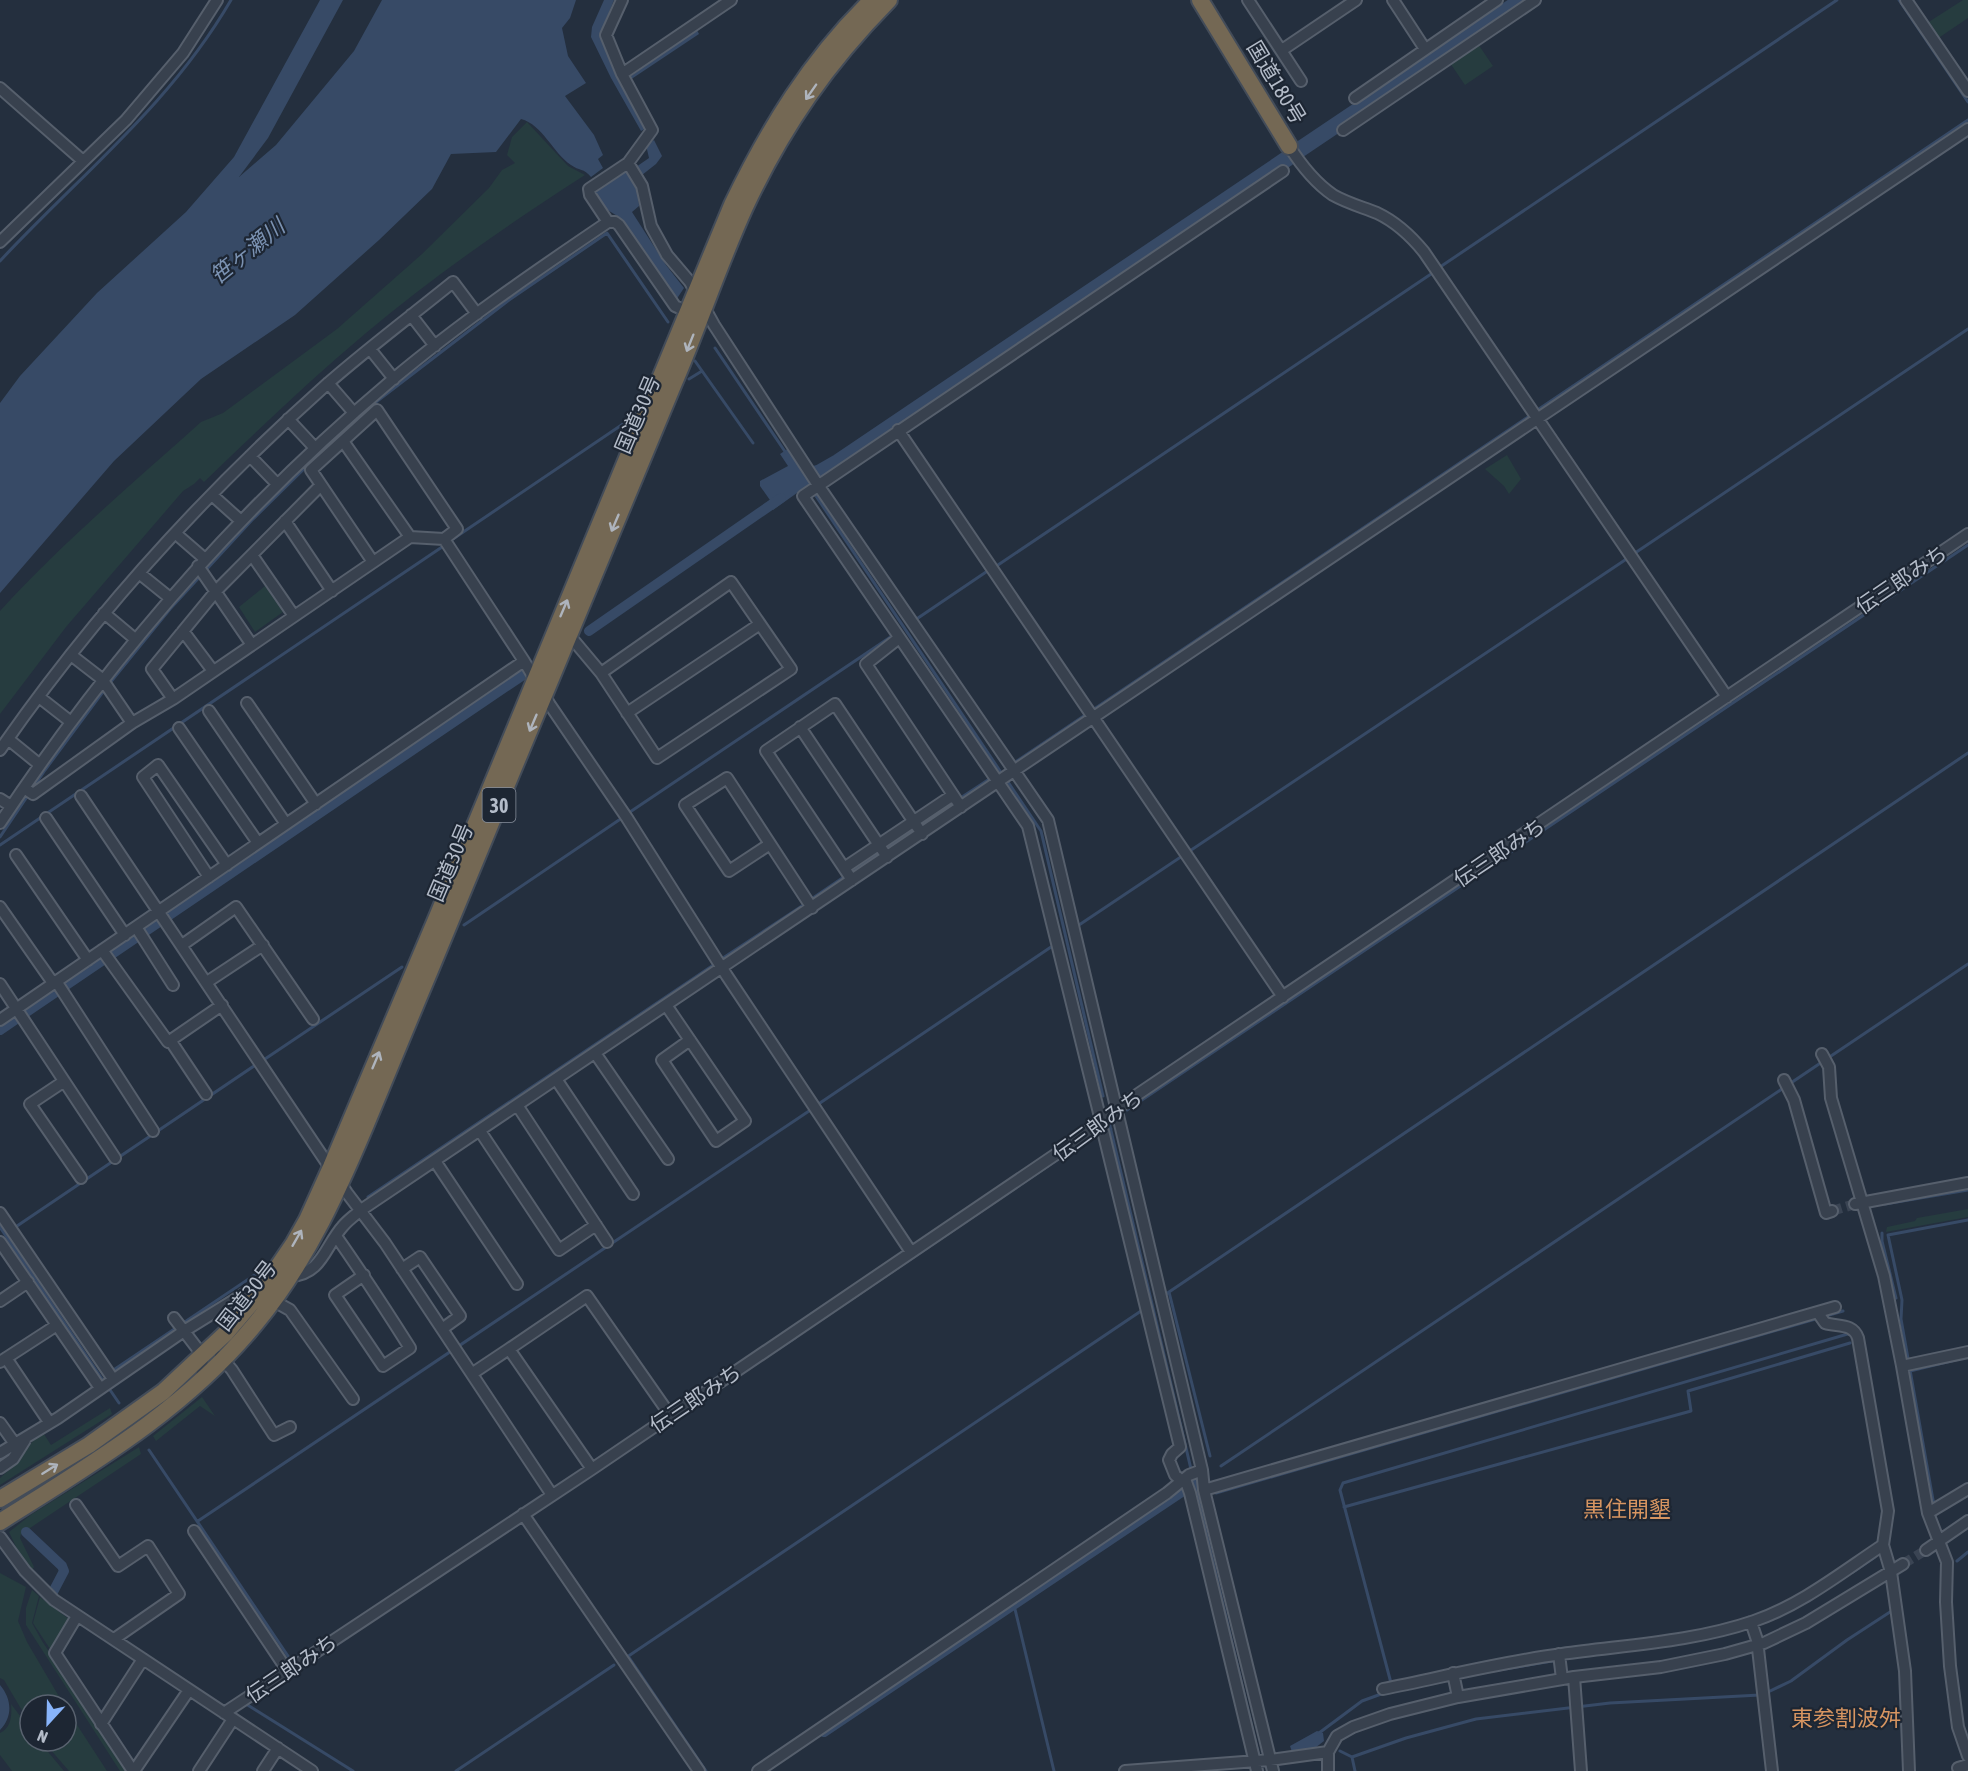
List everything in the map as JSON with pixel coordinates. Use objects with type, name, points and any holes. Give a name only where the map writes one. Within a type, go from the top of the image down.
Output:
[{"type":"highway","name":"国道30号","points":[[697,307],[732,205],[767,136],[794,93],[825,51],[872,0]]},
{"type":"highway","name":"国道30号","points":[[0,1499],[126,1419],[214,1354],[275,1292],[310,1245],[341,1182],[544,696],[561,635],[697,307],[745,208],[795,116],[834,60],[889,0]]},
{"type":"highway","name":"国道180号","points":[[1200,0],[1289,146]]},
{"type":"highway","name":"国道180号","points":[[1211,0],[1227,42]]},
{"type":"highway","name":"国道30号","points":[[275,1292],[294,1243],[331,1167],[435,922],[534,679],[561,635]]},
{"type":"highway","name":"国道30号","points":[[0,1522],[92,1465],[158,1419],[201,1382],[214,1354]]},
{"type":"street","points":[[0,242],[126,120],[183,53],[217,0]]},
{"type":"street","points":[[608,222],[588,191],[610,174],[630,166],[652,130],[624,78],[606,36],[622,0]]},
{"type":"street","points":[[624,78],[731,0]]},
{"type":"street","points":[[1248,0],[1301,81]]},
{"type":"street","points":[[1282,50],[1356,0]]},
{"type":"street","points":[[1393,0],[1425,49]]},
{"type":"street","points":[[1355,98],[1497,0]]},
{"type":"street","points":[[1343,130],[1535,0]]},
{"type":"street","points":[[1906,0],[1968,91]]},
{"type":"street","points":[[0,88],[83,160]]},
{"type":"street","points":[[0,1453],[58,1418],[179,1325],[252,1289],[275,1292],[312,1270],[343,1226],[361,1210],[666,1005],[721,963],[809,904],[848,874],[957,801],[1001,777],[1536,414],[1968,129]]},
{"type":"street","points":[[1289,146],[1316,181],[1341,199],[1377,213],[1394,223],[1432,262],[1727,697]]},
{"type":"street","points":[[630,166],[644,191],[651,226],[667,255],[690,282],[697,307],[714,325],[825,498],[1001,777],[1028,826],[1101,1127],[1151,1293],[1190,1479],[1263,1764]]},
{"type":"street","points":[[1263,1764],[1204,1490],[1190,1479],[1175,1476],[1169,1460],[1180,1447],[1151,1293],[1116,1109],[1048,820],[1001,777],[899,638],[814,510],[802,496],[1283,171]]},
{"type":"street","points":[[0,823],[11,806],[41,774],[71,722],[105,684],[135,639],[170,598],[202,567],[240,521],[354,413],[477,314],[608,222],[615,222],[619,225],[675,306],[697,307]]},
{"type":"street","points":[[0,750],[71,655],[139,573],[249,456],[288,419],[328,383],[453,282],[477,314]]},
{"type":"street","points":[[411,315],[435,346]]},
{"type":"street","points":[[370,349],[394,379]]},
{"type":"street","points":[[328,383],[354,413]]},
{"type":"street","points":[[373,562],[311,470],[377,410],[457,529],[446,542]]},
{"type":"street","points":[[288,419],[315,448]]},
{"type":"street","points":[[898,430],[1283,997]]},
{"type":"street","points":[[343,441],[410,537]]},
{"type":"street","points":[[249,456],[277,484]]},
{"type":"street","points":[[173,699],[152,669],[216,591],[321,485]]},
{"type":"street","points":[[212,495],[240,521]]},
{"type":"street","points":[[814,510],[825,498]]},
{"type":"street","points":[[285,521],[332,591]]},
{"type":"street","points":[[175,533],[202,567],[252,645]]},
{"type":"street","name":"伝三郎みち","points":[[228,1716],[286,1670],[592,1469],[1074,1142],[1101,1127],[1116,1109],[1968,534]]},
{"type":"street","points":[[28,790],[41,774],[173,699],[410,537],[446,542],[524,661],[544,696],[627,818],[911,1252]]},
{"type":"street","points":[[252,555],[294,616]]},
{"type":"street","points":[[139,573],[170,598]]},
{"type":"street","points":[[561,635],[575,642],[601,673],[657,758],[791,669],[731,582],[601,673]]},
{"type":"street","points":[[104,614],[135,639]]},
{"type":"street","points":[[627,713],[760,624]]},
{"type":"street","points":[[183,631],[213,671]]},
{"type":"street","points":[[899,638],[866,664],[957,801]]},
{"type":"street","points":[[71,655],[105,684],[132,723]]},
{"type":"street","points":[[0,1020],[19,1014],[88,960],[106,954],[125,935],[140,932],[163,916],[209,877],[524,661]]},
{"type":"street","points":[[39,697],[71,722]]},
{"type":"street","points":[[248,703],[316,804]]},
{"type":"street","points":[[848,874],[766,751],[800,727],[835,704],[917,828]]},
{"type":"street","points":[[209,711],[286,824]]},
{"type":"street","points":[[800,727],[883,851]]},
{"type":"street","points":[[179,728],[258,843]]},
{"type":"street","points":[[8,739],[41,774]]},
{"type":"street","points":[[209,877],[143,777],[158,765],[227,865]]},
{"type":"street","points":[[770,844],[729,871],[686,805],[727,778],[770,844],[809,904]]},
{"type":"street","points":[[81,796],[456,1349],[552,1495]]},
{"type":"street","points":[[0,799],[11,806]]},
{"type":"street","points":[[46,818],[125,935]]},
{"type":"street","points":[[16,855],[88,960]]},
{"type":"street","points":[[0,907],[58,985],[153,1131]]},
{"type":"street","points":[[182,945],[236,907],[314,1019]]},
{"type":"street","points":[[140,932],[173,985]]},
{"type":"street","points":[[207,982],[262,945]]},
{"type":"street","points":[[106,954],[168,1042],[222,1005]]},
{"type":"street","points":[[0,984],[115,1158]]},
{"type":"street","points":[[666,1005],[690,1040],[745,1121],[716,1141],[662,1060],[690,1040]]},
{"type":"street","points":[[170,1040],[206,1094]]},
{"type":"street","points":[[596,1053],[668,1159]]},
{"type":"street","points":[[1822,1054],[1829,1067],[1831,1098],[1859,1203],[1884,1276],[1907,1365],[1933,1509],[1947,1562],[1946,1602],[1955,1707],[1958,1727],[1968,1756]]},
{"type":"street","points":[[556,1079],[633,1194]]},
{"type":"street","points":[[1784,1080],[1794,1100],[1826,1213],[1832,1211]]},
{"type":"street","points":[[63,1082],[30,1104],[81,1178]]},
{"type":"street","points":[[517,1105],[607,1242]]},
{"type":"street","points":[[480,1131],[559,1250],[596,1225]]},
{"type":"street","points":[[435,1161],[517,1284]]},
{"type":"street","points":[[1859,1203],[1968,1183]]},
{"type":"street","points":[[0,1213],[107,1380]]},
{"type":"street","points":[[336,1236],[364,1275],[410,1348],[383,1366],[335,1295],[364,1275]]},
{"type":"street","points":[[0,1243],[57,1325],[107,1380]]},
{"type":"street","points":[[402,1269],[420,1257],[460,1316],[442,1329]]},
{"type":"street","points":[[0,1301],[28,1282]]},
{"type":"street","points":[[275,1292],[353,1399]]},
{"type":"street","points":[[472,1373],[587,1296],[670,1415]]},
{"type":"street","points":[[1204,1490],[1820,1316],[1835,1306]]},
{"type":"street","points":[[1820,1316],[1829,1325],[1852,1329],[1858,1338],[1888,1511],[1883,1545],[1891,1572],[1905,1671],[1908,1771]]},
{"type":"street","points":[[49,1422],[3,1360],[57,1325]]},
{"type":"street","points":[[179,1325],[232,1370],[274,1435],[290,1427]]},
{"type":"street","points":[[509,1349],[592,1469]]},
{"type":"street","points":[[1907,1365],[1968,1352]]},
{"type":"street","points":[[0,1423],[15,1444]]},
{"type":"street","points":[[0,1468],[13,1459],[29,1435]]},
{"type":"street","points":[[758,1771],[1190,1479]]},
{"type":"street","points":[[1933,1509],[1968,1489]]},
{"type":"street","points":[[76,1505],[118,1566],[148,1546],[179,1594],[114,1639]]},
{"type":"street","points":[[523,1514],[699,1771]]},
{"type":"street","points":[[1926,1550],[1968,1521]]},
{"type":"street","points":[[194,1531],[286,1670]]},
{"type":"street","points":[[0,1537],[25,1571],[54,1600],[312,1771]]},
{"type":"street","points":[[1389,1688],[1752,1625],[1798,1600],[1883,1545]]},
{"type":"street","points":[[1328,1771],[1328,1752],[1337,1736],[1353,1727],[1390,1714],[1458,1697],[1574,1677],[1661,1667],[1758,1645],[1806,1623],[1904,1564]]},
{"type":"street","points":[[77,1616],[54,1653],[134,1771],[189,1690]]},
{"type":"street","points":[[1752,1625],[1758,1645],[1772,1771]]},
{"type":"street","points":[[1559,1658],[1562,1679]]},
{"type":"street","points":[[101,1724],[143,1659]]},
{"type":"street","points":[[1454,1676],[1458,1697]]},
{"type":"street","points":[[1574,1677],[1581,1771]]},
{"type":"street","points":[[199,1771],[228,1716]]},
{"type":"street","points":[[263,1771],[278,1748]]},
{"type":"street","points":[[1125,1771],[1263,1764],[1328,1752]]},
{"type":"green space","points":[[1963,0],[1968,0],[1968,18],[1937,39],[1927,23]]},
{"type":"green space","points":[[1478,44],[1493,66],[1465,85],[1450,63]]},
{"type":"green space","points":[[527,122],[568,166],[585,175],[473,251],[392,312],[304,387],[204,482],[200,478],[183,491],[66,627],[0,714],[0,611],[73,537],[201,422],[223,413],[337,329],[422,254],[489,188],[502,170],[515,163],[507,155],[512,137]]},
{"type":"green space","points":[[1507,455],[1521,479],[1509,494],[1504,486],[1485,469]]},
{"type":"green space","points":[[265,586],[283,612],[255,632],[239,607]]},
{"type":"green space","points":[[1968,1209],[1968,1217],[1886,1232],[1887,1227],[1915,1221],[1917,1218]]},
{"type":"green space","points":[[202,1397],[215,1416],[200,1406],[156,1441],[153,1436]]},
{"type":"green space","points":[[110,1408],[112,1414],[0,1485],[0,1478],[15,1465],[39,1433],[42,1431],[51,1445]]},
{"type":"green space","points":[[139,1447],[141,1454],[21,1534],[20,1538],[34,1567],[32,1570],[17,1549],[9,1532],[32,1514]]},
{"type":"green space","points":[[0,1573],[26,1587],[18,1621],[27,1642],[57,1693],[18,1693],[18,1704],[4,1680],[0,1678]]},
{"type":"green space","points":[[32,1590],[39,1596],[32,1623],[76,1693],[70,1693],[26,1625],[26,1608]]},
{"type":"green space","points":[[40,1597],[70,1620],[54,1647],[50,1649],[33,1623]]},
{"type":"green space","points":[[78,1695],[128,1771],[120,1771],[78,1706]]},
{"type":"green space","points":[[11,1704],[18,1713],[18,1753],[49,1753],[64,1771],[12,1771],[0,1755],[0,1733],[10,1721]]},
{"type":"green space","points":[[78,1726],[107,1771],[69,1771],[53,1753],[78,1753]]},
{"type":"water","name":"笹ヶ瀬川","points":[[320,0],[343,0],[268,138],[239,177],[276,145],[354,51],[382,0],[576,0],[570,18],[562,28],[568,56],[586,83],[565,96],[594,135],[603,155],[598,159],[603,168],[591,177],[574,167],[564,160],[535,127],[521,119],[496,152],[451,154],[432,189],[379,240],[295,315],[201,379],[114,461],[0,593],[0,403],[20,376],[97,293],[186,212],[234,157]]},
{"type":"water","points":[[604,0],[614,0],[600,35],[647,128],[641,131],[591,37],[592,27]]},
{"type":"water","points":[[697,30],[699,34],[630,80],[628,78]]},
{"type":"water","points":[[654,140],[662,156],[642,175],[636,167],[649,158],[646,145]]},
{"type":"water","points":[[617,172],[630,173],[635,180],[633,182],[638,190],[639,206],[632,212],[666,265],[684,288],[676,300],[619,217],[601,206],[594,192]]},
{"type":"water","points":[[789,448],[802,465],[801,469],[811,483],[773,510],[769,505],[772,503],[760,486],[760,481],[788,466],[780,454]]},
{"type":"water","points":[[0,1685],[9,1702],[9,1714],[0,1730]]},
{"type":"water","points":[[1317,1731],[1323,1733],[1324,1741],[1315,1748],[1292,1752],[1290,1746]]},
{"type":"waterway","points":[[0,261],[152,106],[181,73],[231,0]]},
{"type":"waterway","points":[[1299,150],[1522,0]]},
{"type":"waterway","points":[[1440,267],[1837,0]]},
{"type":"waterway","points":[[1899,0],[1968,102]]},
{"type":"waterway","points":[[1536,411],[1968,120]]},
{"type":"waterway","points":[[817,474],[1288,158]]},
{"type":"waterway","points":[[109,684],[170,609],[252,520],[376,402],[509,300],[607,233],[668,322]]},
{"type":"waterway","points":[[995,567],[1434,272]]},
{"type":"waterway","points":[[1635,553],[1968,329]]},
{"type":"waterway","points":[[715,348],[786,453]]},
{"type":"waterway","points":[[695,361],[753,443]]},
{"type":"waterway","points":[[689,379],[702,371]]},
{"type":"waterway","points":[[1017,761],[1531,415]]},
{"type":"waterway","points":[[450,541],[623,424]]},
{"type":"waterway","points":[[815,467],[828,468]]},
{"type":"waterway","points":[[814,493],[1002,774]]},
{"type":"waterway","points":[[589,631],[781,498]]},
{"type":"waterway","points":[[0,845],[445,545]]},
{"type":"waterway","points":[[1127,1110],[1968,545]]},
{"type":"waterway","points":[[1079,925],[1628,558]]},
{"type":"waterway","points":[[918,618],[989,570]]},
{"type":"waterway","points":[[627,814],[892,636]]},
{"type":"waterway","points":[[0,1030],[523,675]]},
{"type":"waterway","points":[[0,837],[45,770],[105,689]]},
{"type":"waterway","points":[[1166,1294],[1968,753]]},
{"type":"waterway","points":[[959,799],[991,778]]},
{"type":"waterway","points":[[1006,779],[1041,831],[1103,1096]]},
{"type":"waterway","points":[[810,900],[953,803]]},
{"type":"waterway","points":[[464,925],[619,820]]},
{"type":"waterway","points":[[720,960],[805,904]]},
{"type":"waterway","points":[[817,1105],[1051,947]]},
{"type":"waterway","points":[[368,1197],[715,964]]},
{"type":"waterway","points":[[1828,1058],[1968,964]]},
{"type":"waterway","points":[[262,1061],[402,967]]},
{"type":"waterway","points":[[1221,1466],[1822,1062]]},
{"type":"waterway","points":[[17,1226],[257,1064]]},
{"type":"waterway","points":[[198,1521],[812,1109]]},
{"type":"waterway","points":[[1109,1122],[1259,1757]]},
{"type":"waterway","points":[[840,1307],[1092,1136],[1111,1129]]},
{"type":"waterway","points":[[1885,1204],[1968,1190]]},
{"type":"waterway","points":[[1936,1507],[1901,1319],[1902,1300],[1888,1235],[1968,1220]]},
{"type":"waterway","points":[[0,1227],[104,1382]]},
{"type":"waterway","points":[[1882,1233],[1896,1298],[1894,1298]]},
{"type":"waterway","points":[[112,1371],[262,1270]]},
{"type":"waterway","points":[[1169,1292],[1210,1456]]},
{"type":"waterway","points":[[627,1657],[1141,1311]]},
{"type":"waterway","points":[[1216,1493],[1843,1311]]},
{"type":"waterway","points":[[1391,1683],[1340,1490],[1343,1483],[1851,1333]]},
{"type":"waterway","points":[[775,1351],[795,1338]]},
{"type":"waterway","points":[[1344,1507],[1691,1411],[1688,1391],[1850,1343]]},
{"type":"waterway","points":[[1910,1371],[1968,1357]]},
{"type":"waterway","points":[[108,1387],[119,1403]]},
{"type":"waterway","points":[[149,1450],[292,1662]]},
{"type":"waterway","points":[[824,1732],[1195,1483]]},
{"type":"waterway","points":[[26,1532],[62,1566],[64,1571],[53,1592]]},
{"type":"waterway","points":[[1957,1561],[1968,1552]]},
{"type":"waterway","points":[[1853,1572],[1875,1557]]},
{"type":"waterway","points":[[1795,1608],[1807,1601]]},
{"type":"waterway","points":[[1014,1605],[1054,1771]]},
{"type":"waterway","points":[[1766,1693],[1791,1681],[1890,1612]]},
{"type":"waterway","points":[[628,1656],[706,1771]]},
{"type":"waterway","points":[[1493,1671],[1570,1658]]},
{"type":"waterway","points":[[456,1771],[614,1665]]},
{"type":"waterway","points":[[1319,1733],[1362,1701],[1384,1693]]},
{"type":"waterway","points":[[1352,1757],[1406,1738],[1476,1719],[1610,1703],[1760,1695]]},
{"type":"waterway","points":[[246,1704],[353,1771]]},
{"type":"waterway","points":[[1340,1751],[1352,1757],[1355,1771]]},
{"type":"tunnel","points":[[1832,1211],[1855,1204]]},
{"type":"tunnel","points":[[1903,1564],[1926,1550]]},
{"type":"district","name":"黒住開墾","points":[[1627,1509]]},
{"type":"district","name":"東参割波舛","points":[[1846,1718]]}]
